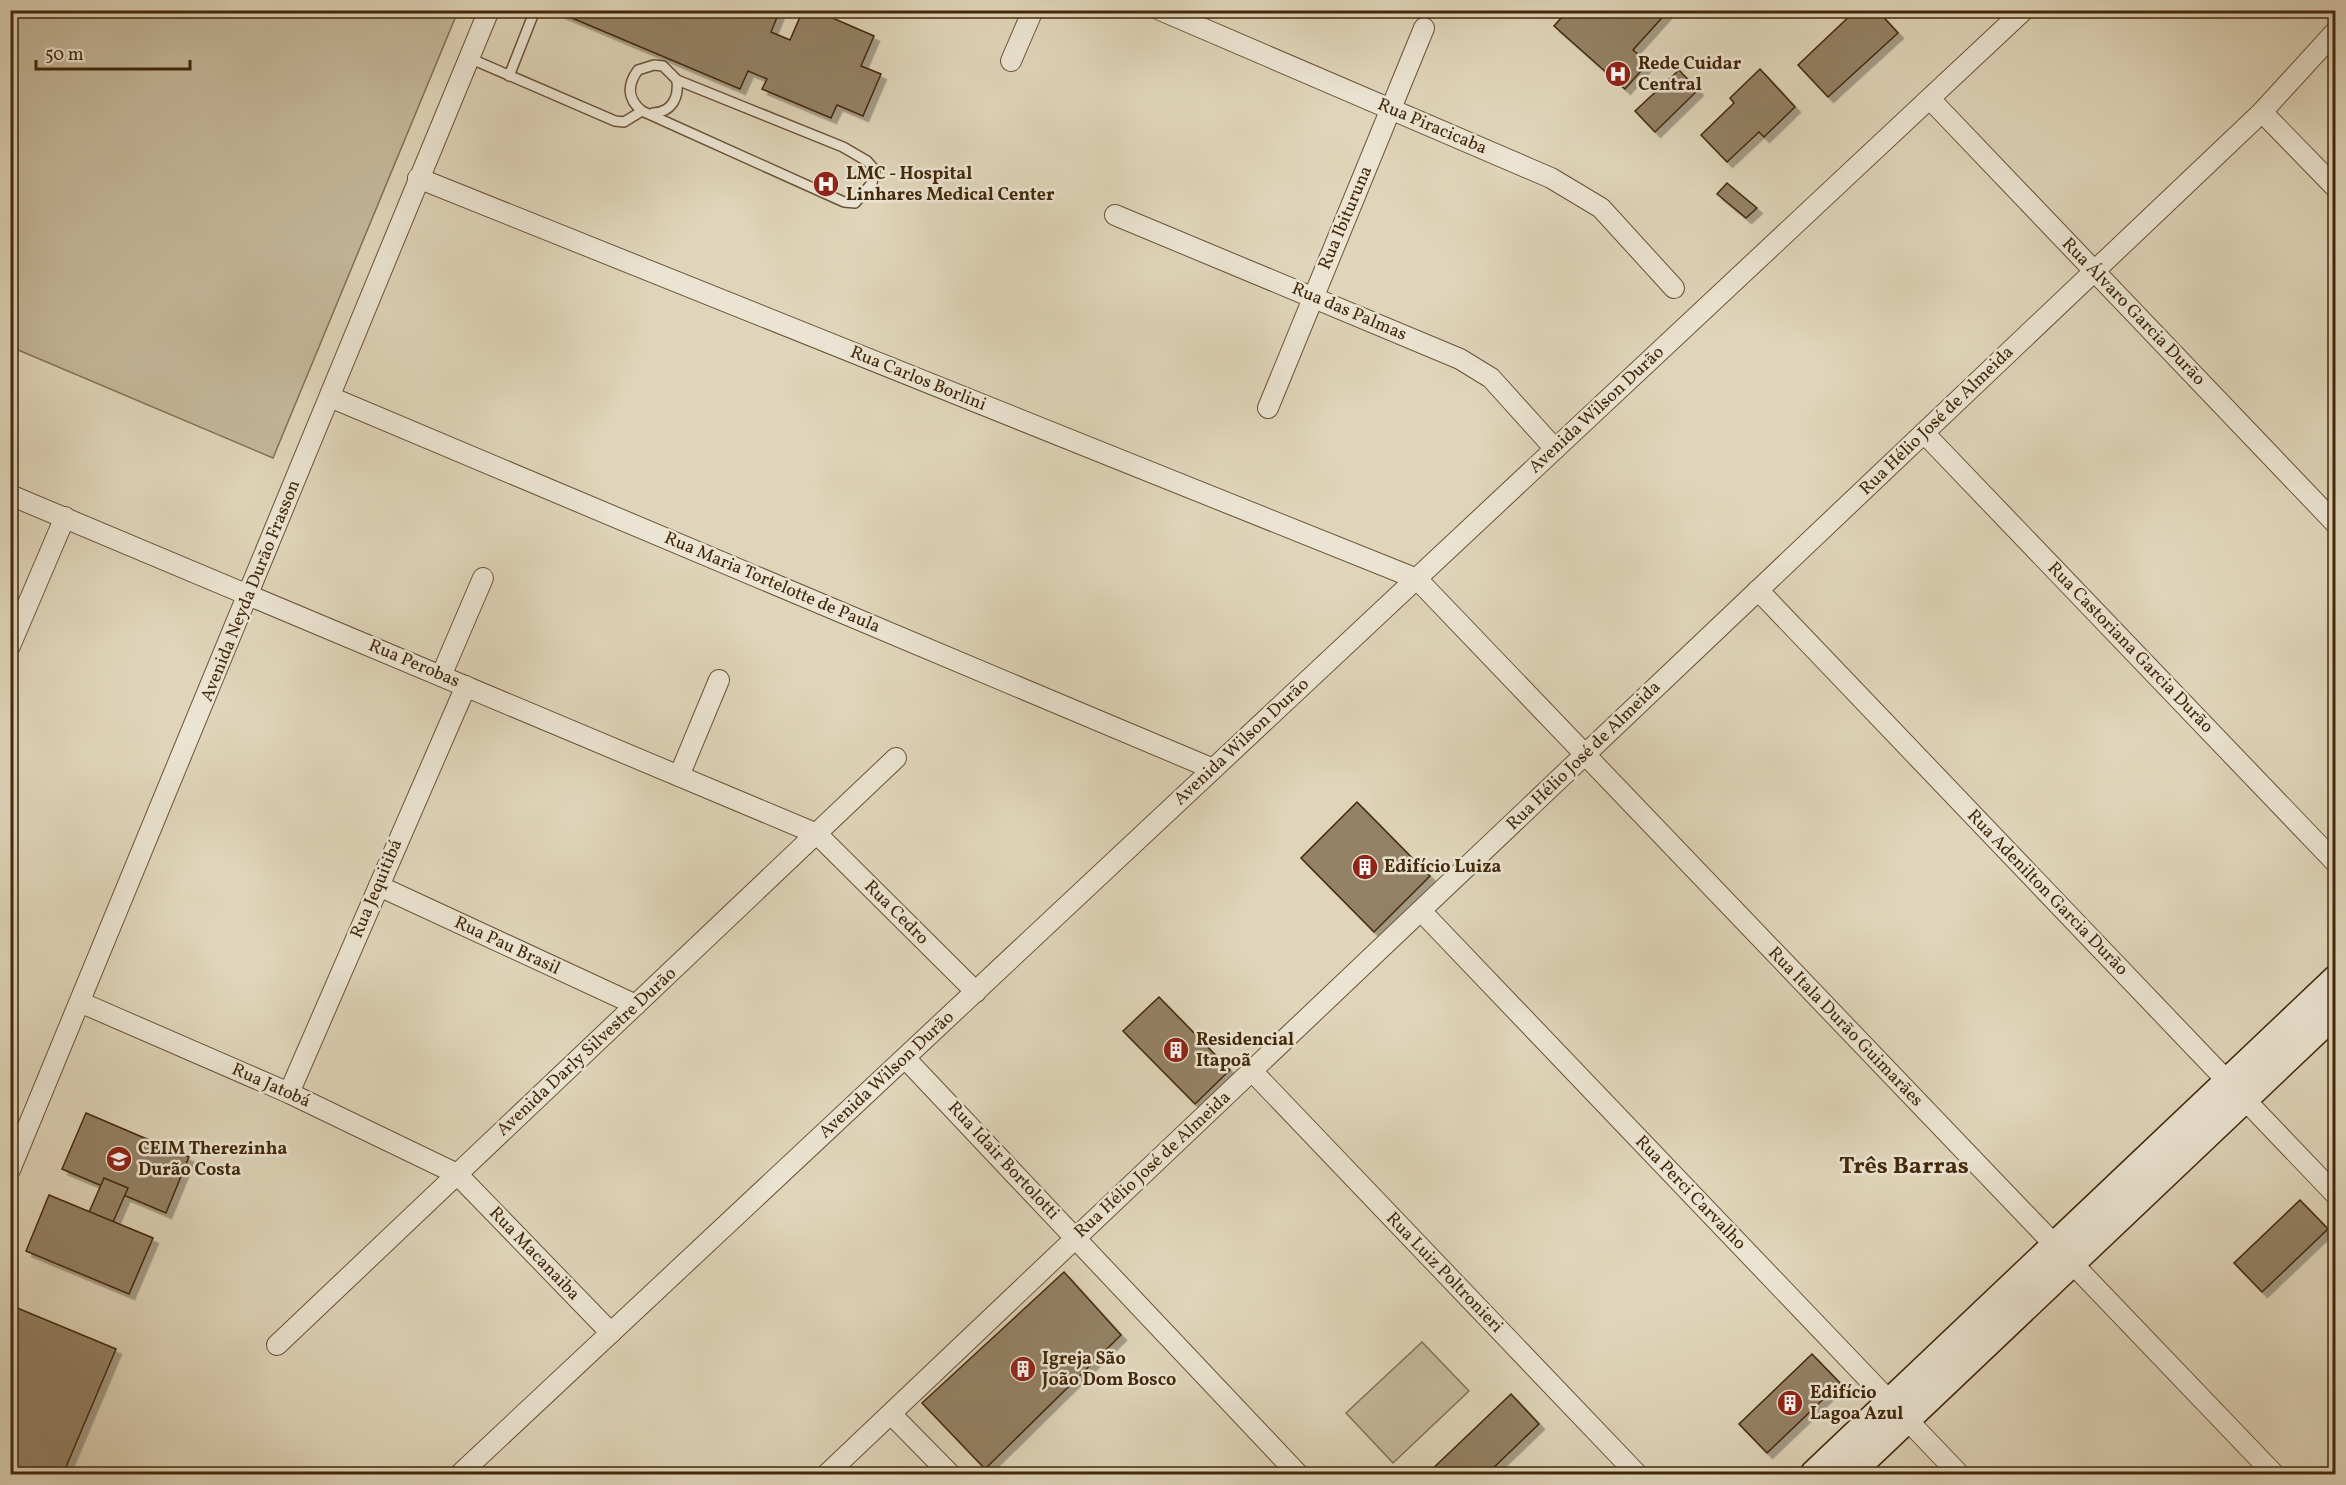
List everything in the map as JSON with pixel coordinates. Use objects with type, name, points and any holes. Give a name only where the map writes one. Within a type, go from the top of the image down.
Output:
[{"type":"main road","points":[[1814,1474],[1898,1411],[2236,1090],[2336,979]]},
{"type":"main road","points":[[2236,1090],[2336,1012]]},
{"type":"main road","points":[[1849,1474],[1898,1411]]},
{"type":"street","name":"Avenida Neyda Durão Frasson","points":[[12,1165],[82,1003],[418,178],[489,10]]},
{"type":"street","points":[[1011,61],[1033,10]]},
{"type":"street","name":"Rua Piracicaba","points":[[1160,10],[1551,178],[1601,208],[1674,288]]},
{"type":"street","name":"Avenida Wilson Durão","points":[[460,1474],[2020,14]]},
{"type":"street","name":"Rua Ibituruna","points":[[1268,408],[1424,28]]},
{"type":"street","name":"Rua Hélio José de Almeida","points":[[827,1474],[2262,112],[2336,31]]},
{"type":"street","name":"Rua Álvaro Garcia Durão","points":[[1930,99],[2336,524]]},
{"type":"street","points":[[2262,112],[2336,188]]},
{"type":"street","name":"Rua Carlos Borlini","points":[[418,178],[1417,579]]},
{"type":"street","name":"Rua das Palmas","points":[[1115,215],[1460,359],[1491,378],[1555,450]]},
{"type":"street","name":"Rua Maria Tortelotte de Paula","points":[[330,397],[1213,769]]},
{"type":"street","name":"Rua Castoriana Garcia Durão","points":[[1924,433],[2336,863]]},
{"type":"street","name":"Rua Perobas","points":[[10,495],[817,834]]},
{"type":"street","points":[[10,646],[65,518]]},
{"type":"street","points":[[441,676],[483,578]]},
{"type":"street","name":"Rua Itala Durão Guimarães","points":[[1417,579],[2274,1474]]},
{"type":"street","name":"Rua Adenilton Garcia Durão","points":[[1758,590],[2336,1195]]},
{"type":"street","points":[[679,776],[718,680]]},
{"type":"street","name":"Rua Jequitibá","points":[[289,1093],[466,686]]},
{"type":"street","name":"Avenida Darly Silvestre Durão","points":[[277,1345],[896,758]]},
{"type":"street","name":"Rua Cedro","points":[[817,834],[976,992]]},
{"type":"street","name":"Rua Pau Brasil","points":[[379,886],[636,1005]]},
{"type":"street","name":"Rua Perci Carvalho","points":[[1421,911],[1959,1474]]},
{"type":"street","name":"Rua Jatobá","points":[[82,1003],[289,1093],[458,1174]]},
{"type":"street","name":"Rua Idair Bortolotti","points":[[905,1058],[1298,1474]]},
{"type":"street","name":"Rua Luiz Poltronieri","points":[[1252,1071],[1637,1474]]},
{"type":"street","name":"Rua Macanaiba","points":[[458,1174],[611,1333]]},
{"type":"street","points":[[891,1414],[950,1474]]},
{"type":"lane","points":[[509,76],[535,10]]},
{"type":"lane","points":[[1996,10],[2020,14]]},
{"type":"lane","points":[[469,58],[615,121],[624,123],[642,111]]},
{"type":"lane","points":[[645,66],[663,66],[677,80],[843,147],[867,161],[875,170],[872,183],[855,202],[844,202],[653,113],[642,111],[630,97],[632,79],[638,70],[645,66]]},
{"type":"lane","points":[[653,113],[662,112],[674,102],[677,95],[677,80]]},
{"type":"shaded area","points":[[10,11],[458,11],[273,458],[11,347]]},
{"type":"shaded area","points":[[1422,1342],[1469,1391],[1393,1463],[1346,1413]]},
{"type":"building","points":[[553,10],[780,10],[771,32],[790,40],[803,10],[814,10],[874,36],[861,66],[881,74],[863,116],[837,105],[831,118],[762,89],[767,79],[748,71],[740,89]]},
{"type":"building","points":[[1568,10],[1669,10],[1633,50],[1648,63],[1625,89],[1554,26]]},
{"type":"building","points":[[1856,10],[1877,10],[1898,33],[1828,97],[1798,65]]},
{"type":"building","points":[[1760,69],[1795,107],[1764,137],[1759,132],[1727,162],[1701,135],[1734,103],[1730,98]]},
{"type":"building","points":[[1679,70],[1698,90],[1655,132],[1635,111]]},
{"type":"building","points":[[1727,183],[1757,208],[1746,218],[1717,194]]},
{"type":"building","name":"Edifício Luiza","points":[[1357,802],[1430,876],[1374,932],[1301,858]]},
{"type":"building","name":"Residencial Itapoã","points":[[1159,997],[1230,1070],[1195,1104],[1123,1031]]},
{"type":"building","points":[[86,1113],[189,1157],[166,1213],[62,1169]]},
{"type":"building","points":[[104,1178],[128,1188],[110,1229],[86,1219]]},
{"type":"building","points":[[49,1195],[153,1238],[129,1294],[26,1251]]},
{"type":"building","points":[[2300,1200],[2328,1229],[2262,1292],[2234,1263]]},
{"type":"building","name":"Igreja São João Dom Bosco","points":[[1064,1272],[1121,1335],[985,1469],[922,1403]]},
{"type":"building","points":[[10,1305],[116,1349],[63,1474],[10,1473]]},
{"type":"building","name":"Edifício Lagoa Azul","points":[[1812,1354],[1840,1383],[1767,1453],[1739,1424]]},
{"type":"building","points":[[1511,1394],[1539,1424],[1487,1474],[1427,1474]]},
{"type":"place","name":"Rede Cuidar Central","points":[[1618,74]]},
{"type":"place","name":"LMC - Hospital Linhares Medical Center","points":[[826,184]]},
{"type":"place","name":"Edifício Luiza","points":[[1365,867]]},
{"type":"place","name":"Residencial Itapoã","points":[[1176,1050]]},
{"type":"place","name":"CEIM Therezinha Durão Costa","points":[[119,1159]]},
{"type":"place","name":"Igreja São João Dom Bosco","points":[[1023,1369]]},
{"type":"place","name":"Edifício Lagoa Azul","points":[[1790,1403]]},
{"type":"district","name":"Três Barras","points":[[1904,1167]]}]
